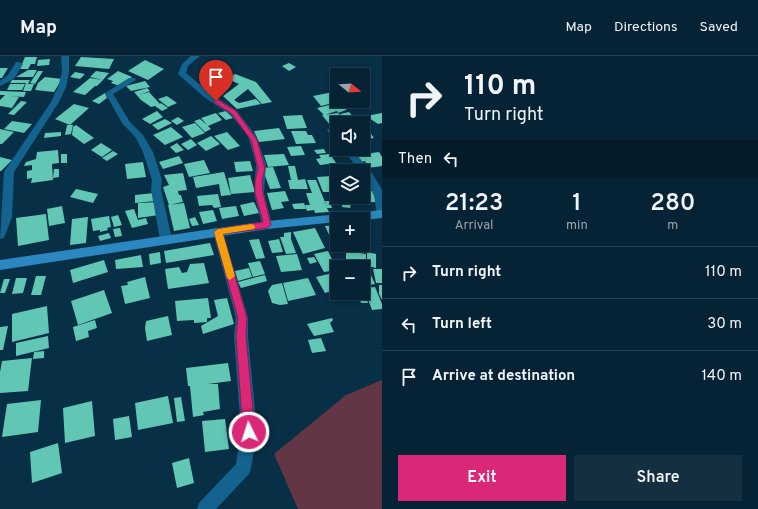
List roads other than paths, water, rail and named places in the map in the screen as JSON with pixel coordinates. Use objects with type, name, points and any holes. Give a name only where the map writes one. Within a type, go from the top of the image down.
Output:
[{"type":"main road","points":[[0,265],[267,225],[382,214]]},
{"type":"street","points":[[0,235],[6,223],[7,178],[9,172],[60,93],[67,67],[65,56]]},
{"type":"street","points":[[196,56],[186,63],[182,70],[182,74],[207,95],[234,113],[254,140],[261,168],[259,193],[267,225]]},
{"type":"street","points":[[0,84],[11,77],[19,64]]},
{"type":"street","points":[[132,80],[109,93],[126,123],[140,137],[148,152],[157,180],[156,190],[166,239]]},
{"type":"street","points":[[353,156],[375,186],[380,197],[382,214]]},
{"type":"street","points":[[205,509],[243,468],[249,432],[241,336],[242,318],[218,232]]}]
